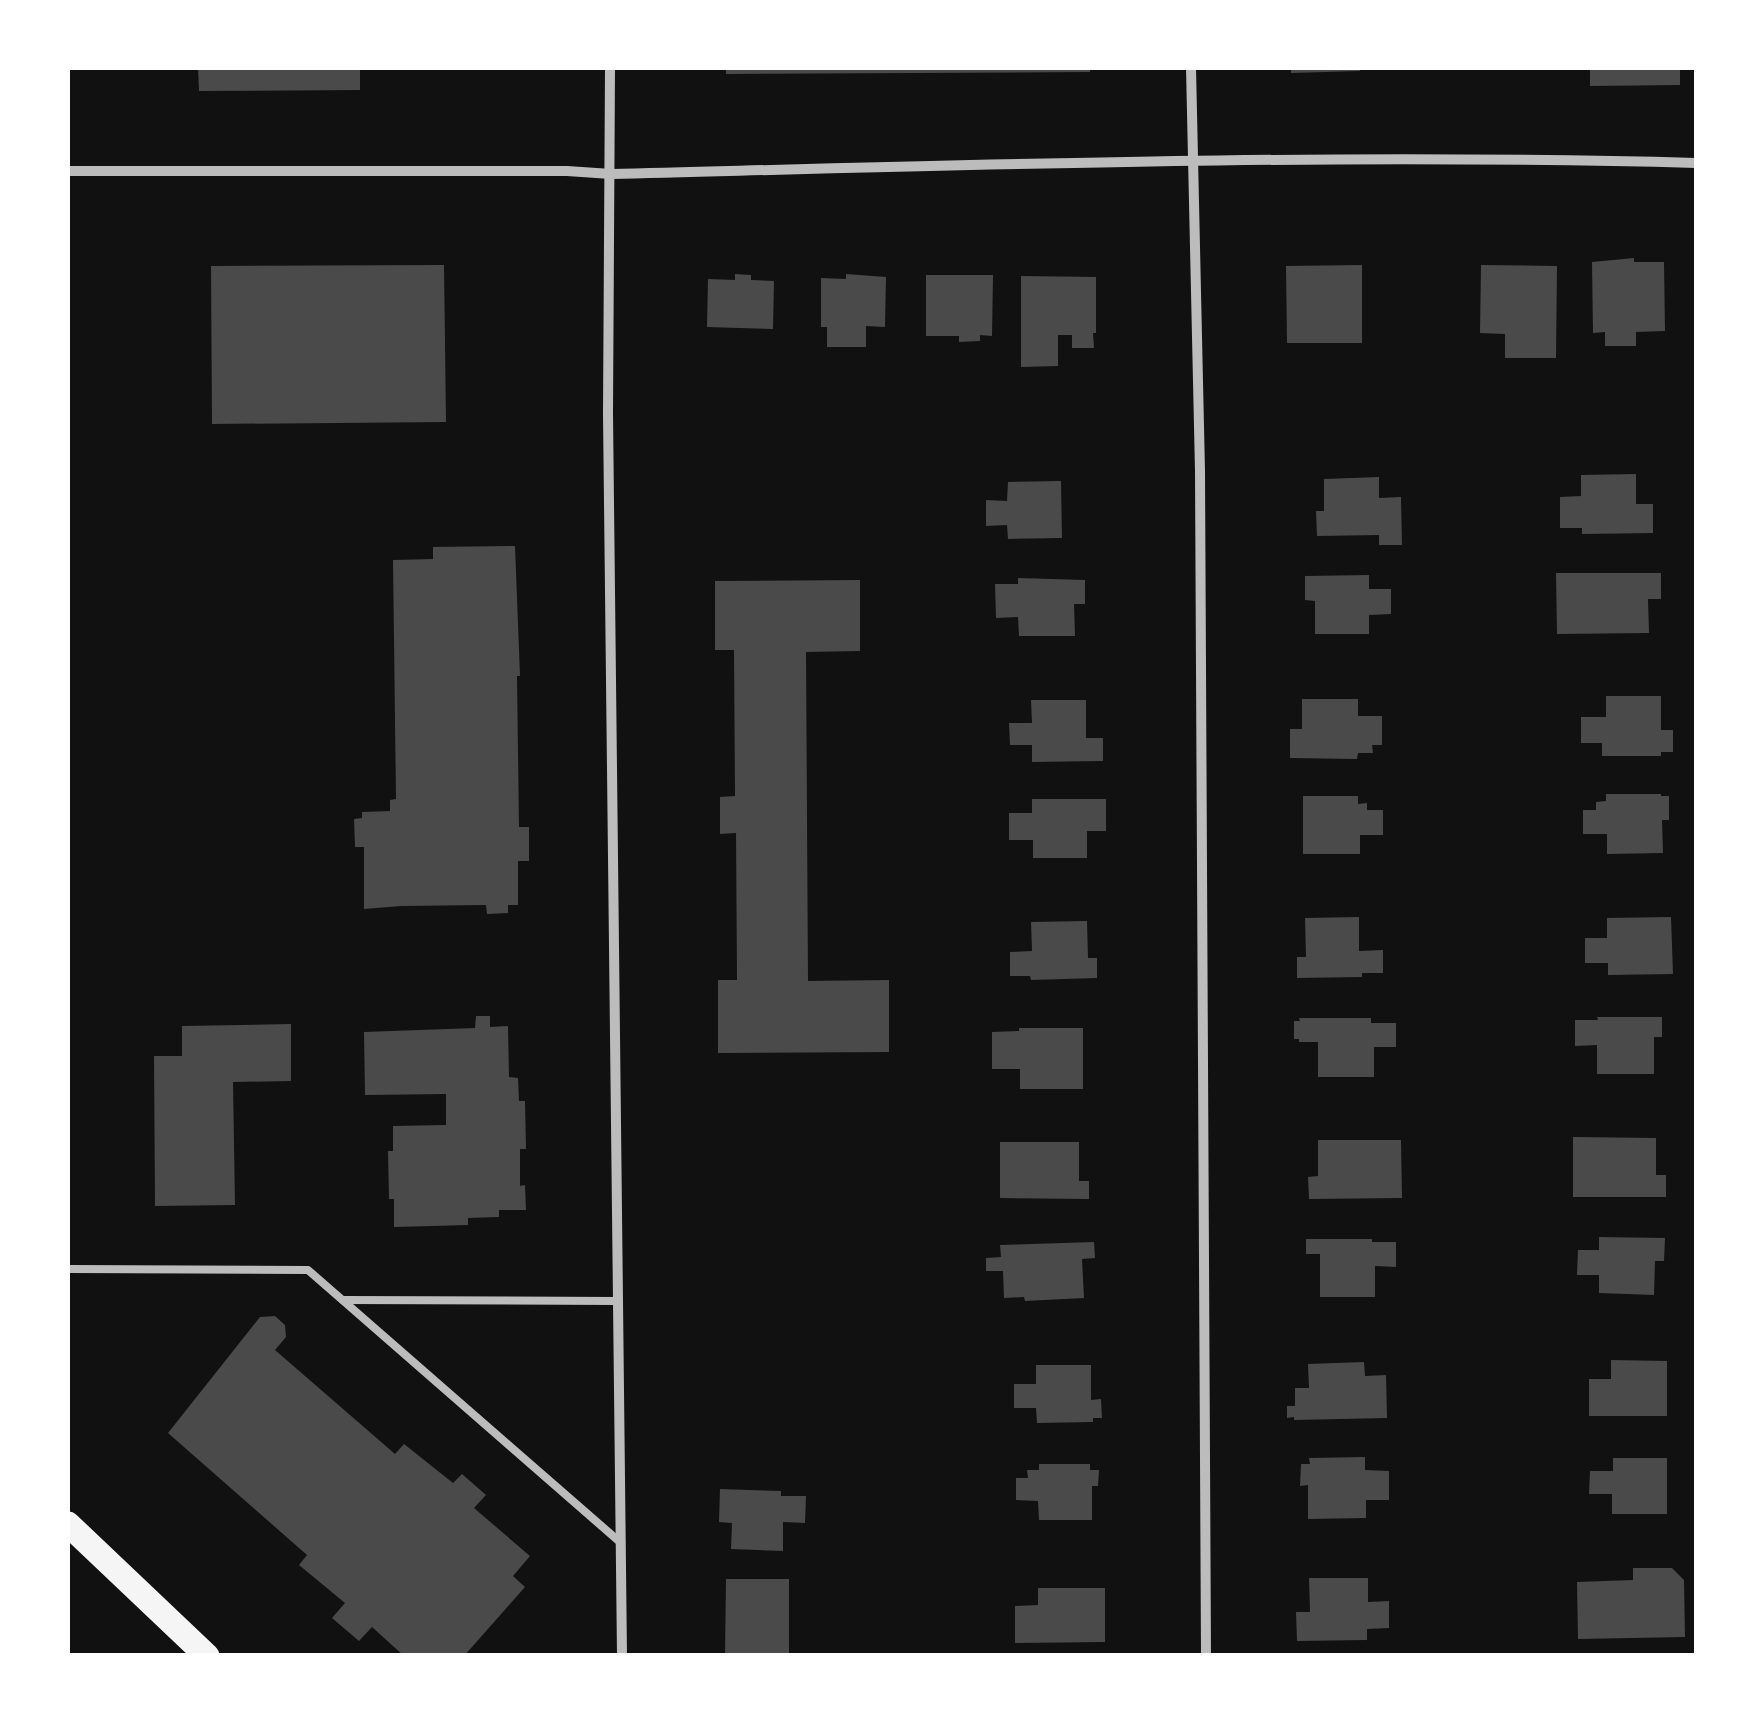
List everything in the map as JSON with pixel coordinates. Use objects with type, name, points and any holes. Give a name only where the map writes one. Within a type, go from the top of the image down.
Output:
[{"type":"main road","points":[[68,1524],[207,1656]]},
{"type":"street","points":[[610,68],[608,414],[622,1656]]},
{"type":"street","points":[[1191,68],[1200,491],[1206,1656]]},
{"type":"street","points":[[68,171],[611,174],[1191,162],[1551,159],[1696,163]]},
{"type":"lane","points":[[68,1269],[308,1270],[620,1543]]},
{"type":"lane","points":[[341,1300],[618,1301]]},
{"type":"building","points":[[198,68],[360,68],[360,90],[199,91]]},
{"type":"building","points":[[726,68],[1090,68],[1090,72],[726,74]]},
{"type":"building","points":[[1291,68],[1360,68],[1360,71],[1291,73]]},
{"type":"building","points":[[1590,68],[1680,68],[1680,85],[1590,86]]},
{"type":"building","points":[[1634,258],[1634,262],[1664,262],[1665,331],[1636,332],[1636,346],[1605,346],[1605,332],[1593,333],[1592,262]]},
{"type":"building","points":[[444,265],[446,422],[212,424],[211,266]]},
{"type":"building","points":[[1362,265],[1362,343],[1287,343],[1286,266]]},
{"type":"building","points":[[1481,265],[1557,266],[1556,358],[1505,358],[1505,334],[1480,333]]},
{"type":"building","points":[[735,274],[751,275],[751,280],[774,281],[773,329],[707,327],[708,279],[735,280]]},
{"type":"building","points":[[846,274],[886,277],[885,327],[866,326],[866,347],[827,347],[827,327],[821,327],[821,278],[846,279]]},
{"type":"building","points":[[926,275],[993,275],[992,336],[980,335],[980,341],[959,342],[959,336],[926,336]]},
{"type":"building","points":[[1021,276],[1096,277],[1094,348],[1072,348],[1072,335],[1058,335],[1058,366],[1021,367]]},
{"type":"building","points":[[1636,474],[1636,504],[1653,504],[1653,533],[1582,534],[1582,528],[1560,528],[1560,497],[1581,496],[1581,475]]},
{"type":"building","points":[[1379,477],[1379,498],[1401,497],[1402,545],[1379,545],[1379,535],[1317,536],[1316,511],[1324,511],[1324,479]]},
{"type":"building","points":[[1061,481],[1062,538],[1008,539],[1007,525],[986,526],[986,500],[1007,501],[1008,482]]},
{"type":"building","points":[[515,546],[520,676],[519,827],[529,827],[529,861],[518,861],[518,905],[508,905],[508,913],[487,914],[486,905],[364,909],[364,847],[355,847],[354,819],[362,818],[362,812],[390,811],[390,800],[396,799],[393,560],[433,559],[433,547]]},
{"type":"building","points":[[1556,573],[1661,573],[1661,599],[1648,599],[1649,633],[1557,634]]},
{"type":"building","points":[[1369,575],[1369,589],[1391,589],[1391,614],[1369,615],[1369,634],[1315,634],[1315,601],[1305,600],[1305,576]]},
{"type":"building","points":[[1018,578],[1085,580],[1085,604],[1074,604],[1075,636],[1019,636],[1018,617],[996,618],[995,584],[1018,584]]},
{"type":"building","points":[[860,580],[860,651],[806,652],[808,981],[889,980],[889,1052],[718,1053],[718,980],[737,980],[736,833],[720,834],[720,797],[735,796],[734,650],[715,650],[715,581]]},
{"type":"building","points":[[1606,696],[1661,696],[1661,730],[1673,730],[1673,752],[1661,752],[1661,756],[1602,756],[1602,743],[1581,743],[1581,717],[1606,717]]},
{"type":"building","points":[[1302,699],[1358,699],[1358,716],[1382,716],[1382,745],[1372,745],[1373,753],[1358,753],[1357,759],[1290,758],[1290,729],[1302,729]]},
{"type":"building","points":[[1031,700],[1086,700],[1086,738],[1103,738],[1103,761],[1032,762],[1032,745],[1010,745],[1009,723],[1032,723]]},
{"type":"building","points":[[1606,794],[1669,796],[1669,820],[1662,820],[1663,853],[1607,854],[1607,834],[1583,834],[1583,810],[1596,810],[1596,802],[1606,801]]},
{"type":"building","points":[[1303,796],[1358,796],[1358,804],[1367,803],[1367,810],[1383,810],[1383,835],[1360,835],[1360,854],[1303,854]]},
{"type":"building","points":[[1032,799],[1106,799],[1106,831],[1087,831],[1087,858],[1033,858],[1033,840],[1009,840],[1009,813],[1032,813]]},
{"type":"building","points":[[1359,917],[1359,951],[1383,950],[1383,973],[1297,978],[1297,957],[1306,957],[1305,918]]},
{"type":"building","points":[[1671,917],[1673,974],[1608,975],[1608,963],[1585,963],[1585,938],[1607,938],[1607,918]]},
{"type":"building","points":[[1087,921],[1088,958],[1097,958],[1097,978],[1031,980],[1030,976],[1010,976],[1010,952],[1032,951],[1031,922]]},
{"type":"building","points":[[476,1016],[490,1016],[490,1027],[508,1026],[509,1077],[518,1078],[519,1101],[525,1101],[526,1149],[520,1149],[520,1186],[525,1185],[526,1210],[499,1210],[499,1217],[468,1218],[468,1225],[394,1227],[388,1151],[393,1151],[393,1126],[446,1125],[446,1094],[365,1095],[364,1032],[475,1028]]},
{"type":"building","points":[[1597,1017],[1662,1017],[1662,1037],[1654,1037],[1654,1074],[1597,1074],[1597,1045],[1575,1046],[1575,1020],[1598,1020]]},
{"type":"building","points":[[1299,1018],[1371,1018],[1371,1023],[1396,1023],[1396,1047],[1374,1047],[1374,1077],[1318,1077],[1318,1042],[1294,1039],[1294,1021],[1300,1021]]},
{"type":"building","points":[[291,1024],[291,1081],[233,1082],[235,1205],[155,1206],[154,1056],[182,1056],[182,1026]]},
{"type":"building","points":[[1083,1028],[1083,1089],[1020,1089],[1020,1069],[992,1069],[992,1032]]},
{"type":"building","points":[[1573,1137],[1656,1138],[1656,1175],[1666,1175],[1666,1197],[1573,1197]]},
{"type":"building","points":[[1318,1140],[1401,1140],[1402,1198],[1309,1199],[1308,1177],[1318,1176]]},
{"type":"building","points":[[1000,1142],[1079,1142],[1079,1181],[1089,1181],[1089,1199],[1000,1198]]},
{"type":"building","points":[[1599,1237],[1665,1238],[1664,1261],[1655,1261],[1654,1295],[1599,1293],[1599,1275],[1577,1275],[1578,1250],[1599,1250]]},
{"type":"building","points":[[1306,1239],[1396,1242],[1396,1267],[1375,1266],[1375,1297],[1320,1297],[1320,1254],[1306,1254]]},
{"type":"building","points":[[1094,1242],[1095,1258],[1082,1259],[1084,1298],[1004,1298],[1003,1271],[986,1271],[986,1258],[1001,1257],[1000,1245]]},
{"type":"building","points":[[275,1316],[285,1325],[286,1337],[275,1350],[395,1454],[404,1444],[453,1483],[462,1474],[486,1495],[474,1508],[530,1556],[513,1576],[525,1587],[464,1656],[404,1656],[372,1627],[359,1641],[332,1618],[345,1603],[299,1565],[307,1555],[168,1433],[260,1317]]},
{"type":"building","points":[[1611,1360],[1667,1361],[1667,1416],[1589,1416],[1589,1379],[1611,1379]]},
{"type":"building","points":[[1364,1362],[1365,1376],[1386,1375],[1387,1418],[1287,1418],[1287,1406],[1295,1406],[1295,1388],[1309,1388],[1308,1364]]},
{"type":"building","points":[[1036,1365],[1091,1365],[1091,1400],[1101,1399],[1102,1418],[1093,1418],[1093,1422],[1037,1423],[1036,1408],[1014,1408],[1014,1384],[1036,1384]]},
{"type":"building","points":[[1365,1457],[1365,1470],[1389,1471],[1389,1500],[1366,1500],[1366,1518],[1308,1519],[1308,1485],[1300,1486],[1301,1464],[1310,1464],[1309,1458]]},
{"type":"building","points":[[1613,1458],[1667,1458],[1667,1514],[1612,1514],[1612,1494],[1589,1494],[1590,1471],[1613,1471]]},
{"type":"building","points":[[1039,1464],[1090,1464],[1090,1470],[1099,1470],[1098,1486],[1092,1486],[1092,1520],[1039,1520],[1038,1501],[1016,1500],[1016,1478],[1028,1478],[1027,1470],[1039,1470]]},
{"type":"building","points":[[720,1489],[806,1496],[805,1523],[783,1522],[783,1551],[731,1549],[732,1523],[719,1522]]},
{"type":"building","points":[[1633,1568],[1672,1568],[1684,1580],[1685,1637],[1578,1639],[1577,1582],[1633,1580]]},
{"type":"building","points":[[1309,1578],[1368,1578],[1368,1602],[1389,1601],[1389,1628],[1367,1629],[1367,1640],[1297,1641],[1296,1612],[1310,1612]]},
{"type":"building","points":[[726,1579],[789,1579],[789,1655],[725,1654]]},
{"type":"building","points":[[1038,1588],[1105,1588],[1105,1642],[1015,1643],[1015,1606],[1038,1605]]}]
